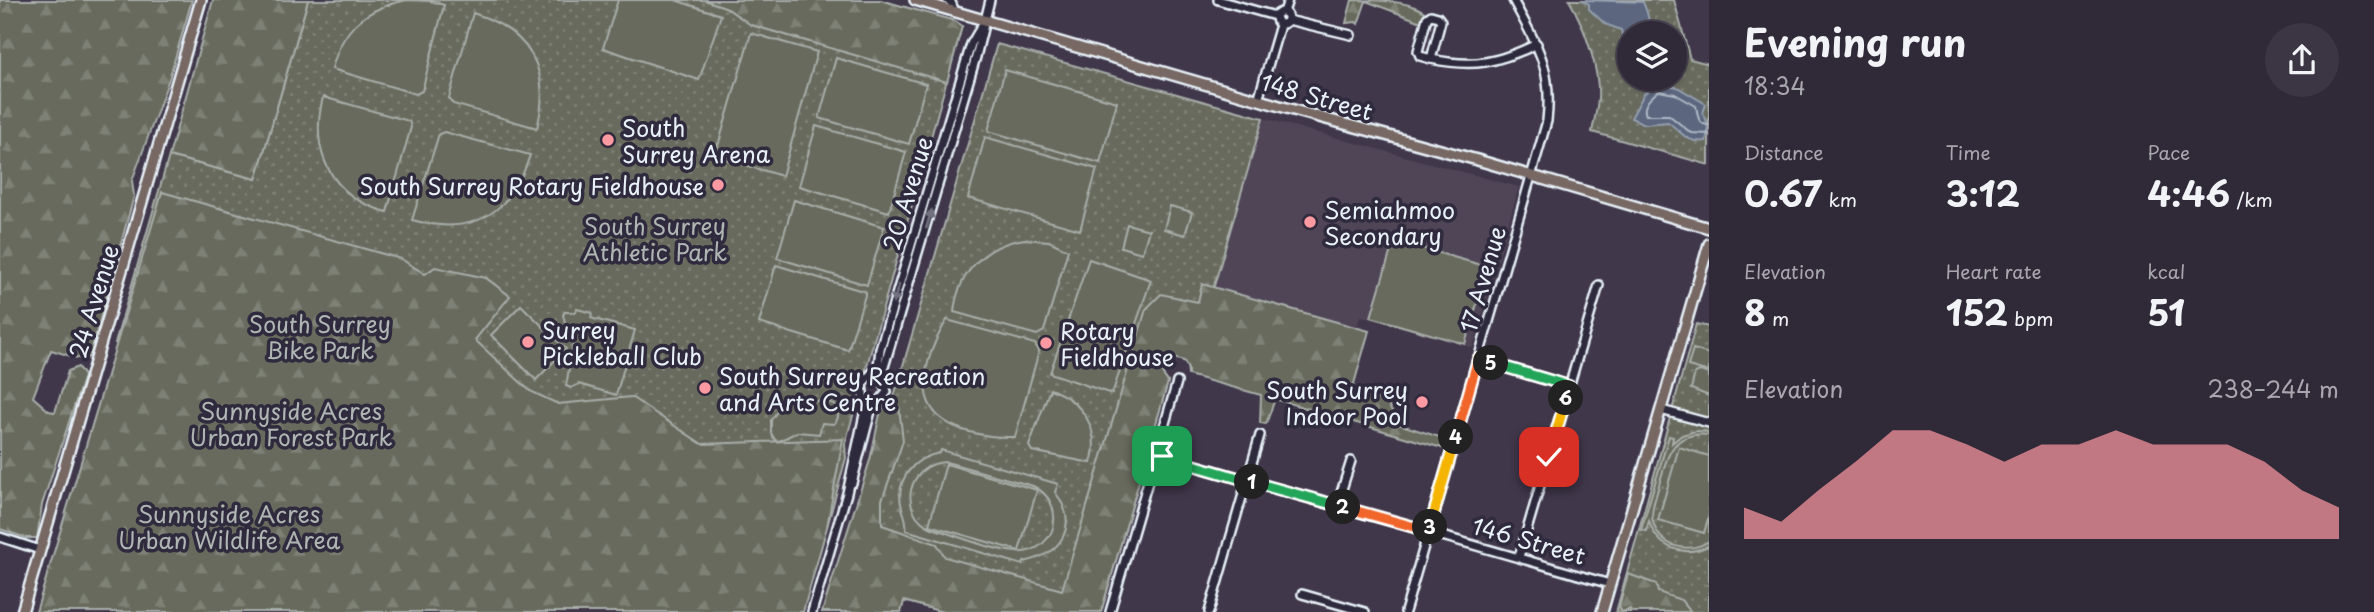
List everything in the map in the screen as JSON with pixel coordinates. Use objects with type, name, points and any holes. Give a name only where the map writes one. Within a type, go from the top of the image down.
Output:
[{"type":"main road","name":"24 Avenue","points":[[22,612],[201,0]]},
{"type":"main road","name":"148 Street","points":[[915,0],[1709,228]]},
{"type":"main road","points":[[1602,612],[1709,244]]},
{"type":"street","points":[[947,0],[951,2],[955,12]]},
{"type":"street","name":"20 Avenue","points":[[883,378],[990,0]]},
{"type":"street","points":[[1218,0],[1275,16],[1278,13],[1352,36]]},
{"type":"street","points":[[1280,25],[1285,24],[1288,0]]},
{"type":"street","name":"17 Avenue","points":[[1405,612],[1532,176],[1548,111],[1549,88],[1544,60],[1513,0]]},
{"type":"street","points":[[1431,59],[1441,21],[1431,15],[1427,18],[1418,51],[1420,56],[1431,59],[1458,64],[1482,63],[1537,44]]},
{"type":"street","points":[[1275,16],[1280,25]]},
{"type":"street","name":"20 Avenue","points":[[869,376],[878,366],[880,349],[971,44],[985,20]]},
{"type":"street","points":[[1258,100],[1280,25]]},
{"type":"street","points":[[1519,557],[1599,285]]},
{"type":"street","points":[[1478,359],[1569,386]]},
{"type":"street","points":[[813,612],[847,493],[865,410],[862,384],[873,375],[883,378],[887,392],[871,411],[852,485],[847,493]]},
{"type":"street","points":[[1110,612],[1177,382]]},
{"type":"street","points":[[862,394],[870,401],[878,401]]},
{"type":"street","points":[[1661,410],[1709,423]]},
{"type":"street","points":[[1209,612],[1260,435]]},
{"type":"street","name":"146 Street","points":[[1156,454],[1610,584]]},
{"type":"street","points":[[1337,505],[1351,461]]},
{"type":"street","points":[[0,537],[40,550]]},
{"type":"street","points":[[1303,594],[1365,612]]},
{"type":"shaded area","points":[[1263,118],[1519,187],[1473,348],[1361,316],[1356,328],[1213,287]]},
{"type":"green space","points":[[0,0],[192,0],[169,79],[132,181],[134,196],[90,356],[84,360],[51,350],[33,397],[49,411],[55,412],[68,371],[78,367],[84,376],[42,505],[37,538],[26,538],[0,529]]},
{"type":"green space","points":[[213,0],[308,0],[256,179],[169,156]]},
{"type":"green space","name":"South Surrey Athletic Park","points":[[308,0],[880,0],[955,21],[962,26],[845,444],[846,458],[827,527],[115,343],[169,156],[256,179]]},
{"type":"green space","points":[[407,0],[444,5],[422,91],[416,94],[332,69],[342,42],[358,22],[379,8]]},
{"type":"green space","points":[[618,0],[675,0],[721,15],[699,80],[603,48]]},
{"type":"green space","points":[[704,0],[880,0],[955,21],[962,26],[947,82],[751,25],[725,7]]},
{"type":"green space","points":[[1352,0],[1400,3],[1425,12],[1421,22],[1366,1],[1358,24],[1346,23]]},
{"type":"green space","points":[[1569,0],[1674,0],[1680,21],[1617,21],[1617,91],[1687,91],[1687,48],[1690,59],[1709,64],[1709,165],[1592,132],[1598,87],[1585,35]]},
{"type":"green space","points":[[473,13],[509,30],[532,56],[541,88],[537,128],[453,104],[449,98]]},
{"type":"green space","points":[[751,33],[817,52],[782,176],[715,156]]},
{"type":"green space","points":[[997,44],[1263,118],[1188,375],[1187,364],[1179,358],[1170,359],[1163,366],[1163,375],[1168,382],[1101,612],[943,612],[904,601],[901,612],[831,612]]},
{"type":"green space","points":[[836,58],[926,84],[909,144],[819,118]]},
{"type":"green space","points":[[1005,70],[1117,102],[1100,163],[988,131]]},
{"type":"green space","points":[[323,97],[409,121],[411,127],[387,212],[351,195],[338,184],[329,170],[322,154],[319,136]]},
{"type":"green space","points":[[816,126],[906,152],[889,212],[799,186]]},
{"type":"green space","points":[[444,132],[530,155],[512,192],[487,216],[453,225],[434,225],[412,220],[439,134]]},
{"type":"green space","points":[[985,137],[1097,169],[1080,230],[968,198]]},
{"type":"green space","name":"Sunnyside Acres Urban Forest Park","points":[[162,192],[401,259],[425,274],[435,267],[486,278],[510,296],[475,340],[530,391],[558,404],[631,397],[702,444],[843,439],[827,527],[803,612],[36,612]]},
{"type":"green space","points":[[794,200],[884,227],[867,285],[777,258]]},
{"type":"green space","points":[[1170,206],[1192,212],[1185,235],[1164,229]]},
{"type":"green space","points":[[1127,224],[1149,230],[1142,253],[1121,247]]},
{"type":"green space","points":[[1025,239],[1049,241],[1068,250],[1044,331],[1037,335],[954,312],[961,284],[976,262],[998,247]]},
{"type":"green space","points":[[1394,240],[1488,267],[1465,344],[1371,317]]},
{"type":"green space","points":[[1089,259],[1151,280],[1112,394],[1050,373]]},
{"type":"green space","points":[[776,265],[866,292],[848,350],[759,323]]},
{"type":"green space","points":[[1202,284],[1369,331],[1352,391],[1387,402],[1398,424],[1446,439],[1442,448],[1275,399],[1266,424],[1260,423],[1261,395],[1188,375],[1184,361],[1174,358],[1163,366],[1163,375],[1168,382],[1101,612],[943,612],[904,601],[901,612],[822,612],[870,460],[884,406],[899,407],[903,441],[882,500],[882,525],[937,544],[945,557],[1062,590],[1146,309],[1161,294],[1198,302]]},
{"type":"green space","name":"Surrey Pickleball Club","points":[[521,305],[566,349],[536,380],[491,335]]},
{"type":"green space","points":[[577,309],[592,313],[591,318],[635,330],[616,395],[579,384],[571,388],[566,386],[574,339],[563,315],[565,312],[576,312]]},
{"type":"green space","points":[[947,320],[1035,344],[1039,351],[1015,437],[981,435],[957,428],[938,416],[931,407],[925,386],[928,362],[936,339]]},
{"type":"green space","points":[[1696,324],[1709,327],[1709,612],[1616,612]]},
{"type":"green space","points":[[1693,349],[1709,354],[1709,372],[1688,366]]},
{"type":"green space","points":[[1700,371],[1709,374],[1709,396],[1691,389],[1695,373]]},
{"type":"green space","points":[[1050,389],[1072,401],[1087,418],[1093,439],[1091,463],[1032,451],[1029,446]]},
{"type":"green space","points":[[788,396],[802,397],[805,403],[822,400],[834,404],[838,411],[837,419],[834,424],[822,423],[819,434],[797,432],[779,441],[775,440],[771,433],[771,420]]},
{"type":"green space","points":[[1696,431],[1709,432],[1709,435],[1687,437],[1673,448],[1665,465],[1652,517],[1662,538],[1676,546],[1693,547],[1709,541],[1708,546],[1689,551],[1665,544],[1658,538],[1649,521],[1646,531],[1641,530],[1669,436],[1673,437],[1672,443],[1682,435]]},
{"type":"green space","points":[[1679,447],[1709,456],[1709,515],[1704,533],[1658,520]]},
{"type":"green space","points":[[941,450],[1058,484],[1055,492],[1066,516],[1066,527],[1057,545],[1023,565],[906,530],[901,486],[915,464],[940,453]],"holes":[[[946,462],[1033,486],[1045,494],[1050,502],[1054,524],[1044,543],[1024,552],[996,549],[932,528],[921,521],[911,500],[911,489],[923,470],[933,464]]]},
{"type":"green space","points":[[946,464],[1037,490],[1019,551],[929,525]]},
{"type":"green space","points":[[1628,574],[1656,584],[1658,592],[1681,600],[1691,612],[1631,612],[1630,609],[1622,612],[1619,607]]},
{"type":"water","points":[[1582,0],[1643,2],[1649,21],[1617,21],[1617,28],[1605,24],[1589,9],[1589,4]]},
{"type":"water","points":[[1648,91],[1684,91],[1706,104],[1703,113],[1708,127],[1706,141],[1689,139],[1668,122],[1645,124],[1631,118]]},
{"type":"place","name":"South Surrey Arena","points":[[608,140]]},
{"type":"place","name":"South Surrey Rotary Fieldhouse","points":[[718,185]]},
{"type":"place","name":"Semiahmoo Secondary","points":[[1310,222]]},
{"type":"place","name":"Surrey Pickleball Club","points":[[528,342]]},
{"type":"place","name":"Rotary Fieldhouse","points":[[1046,343]]},
{"type":"place","name":"South Surrey Recreation and Arts Centre","points":[[705,388]]},
{"type":"place","name":"South Surrey Indoor Pool","points":[[1422,402]]},
{"type":"route","points":[[1162,456],[1429,531],[1478,359],[1569,386],[1549,457]]},
{"type":"park label","name":"South Surrey Bike Park","points":[[320,336]]},
{"type":"park label","name":"Sunnyside Acres Urban Wildlife Area","points":[[229,526]]}]
